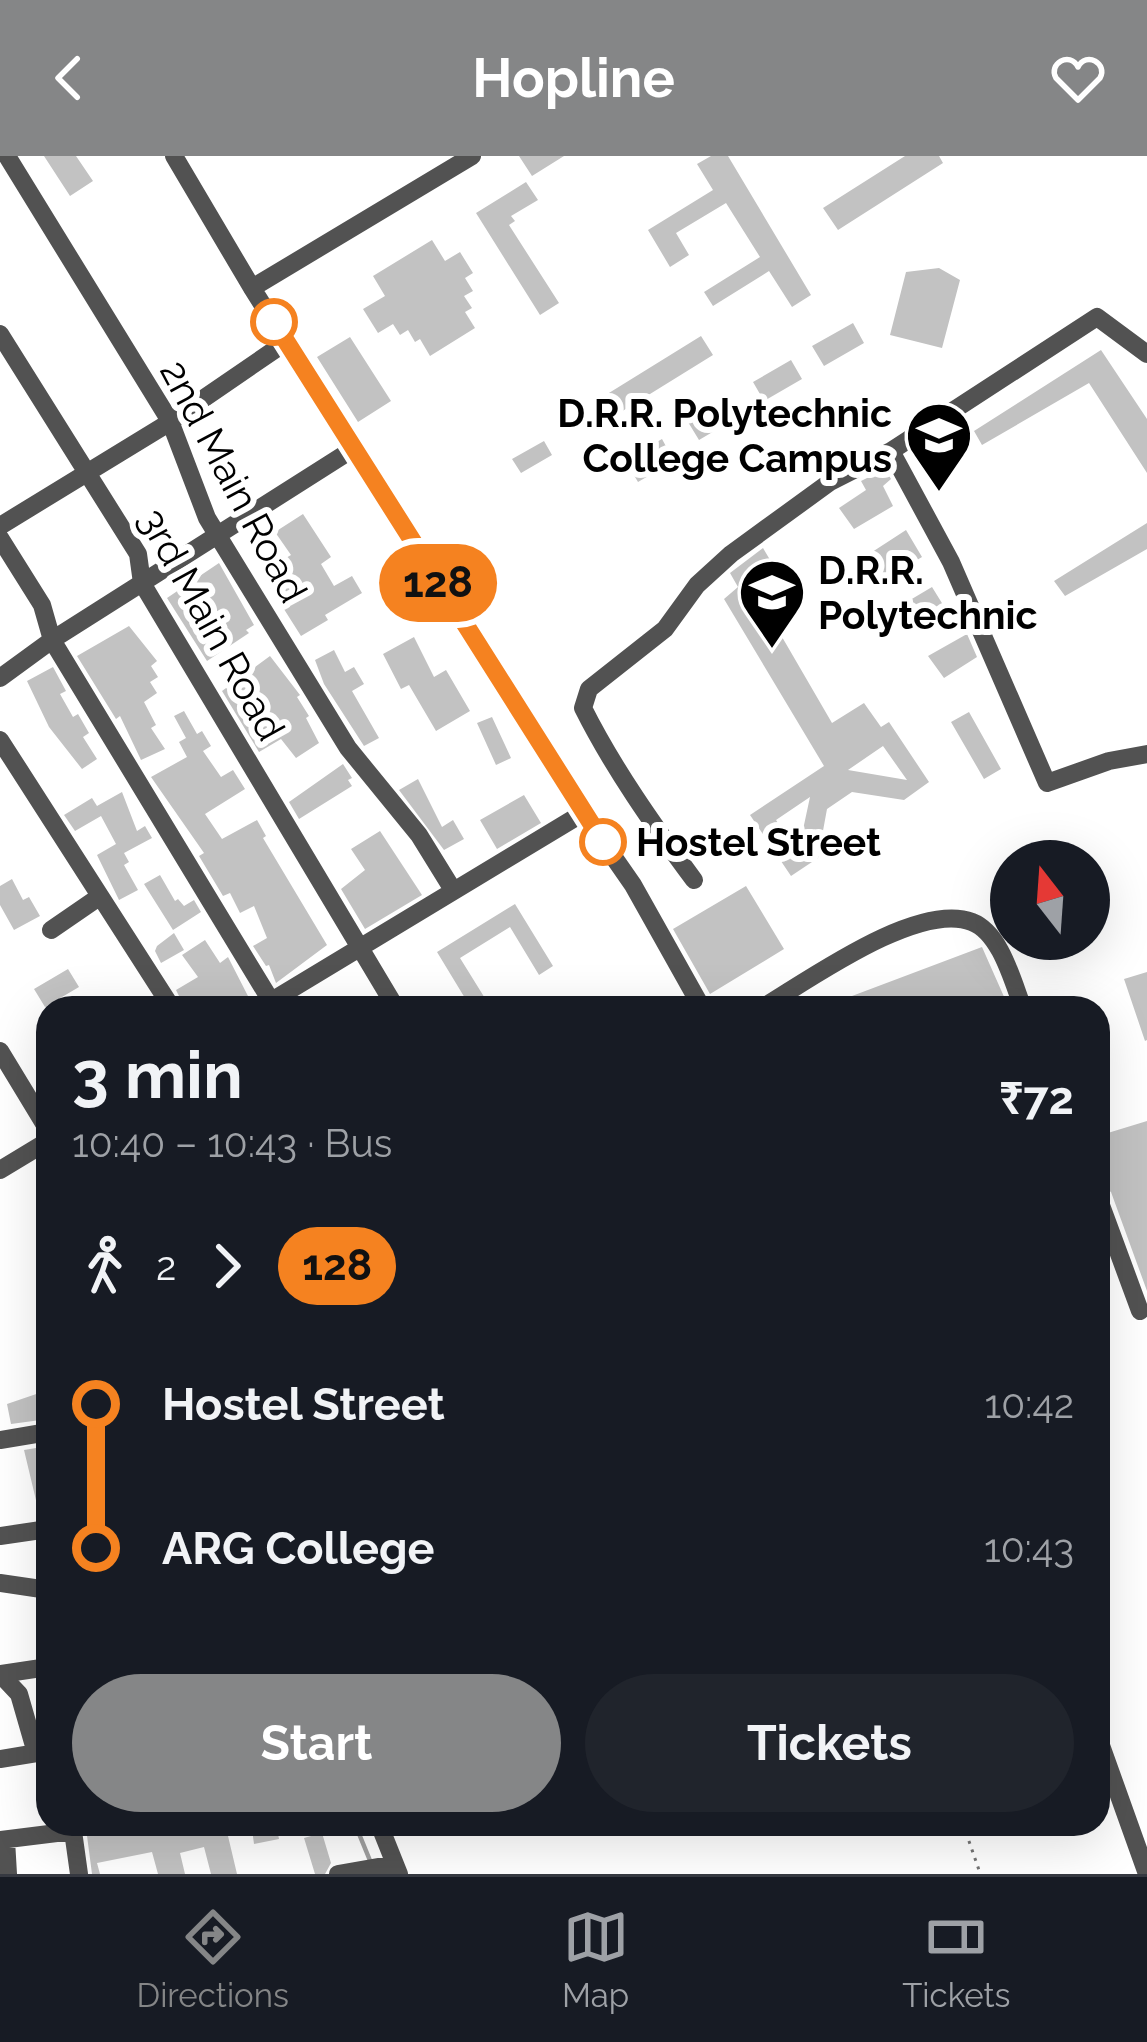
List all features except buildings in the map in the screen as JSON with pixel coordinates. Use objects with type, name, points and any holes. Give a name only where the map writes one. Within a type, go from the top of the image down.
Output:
[{"type":"street","name":"2nd Main Road","points":[[7,156],[170,422],[207,518],[348,748],[419,835],[453,890]]},
{"type":"street","points":[[173,156],[252,289],[633,885],[695,996]]},
{"type":"street","points":[[252,289],[472,156]]},
{"type":"street","points":[[694,880],[596,733],[583,708],[589,689],[665,629],[697,585],[731,554],[830,482],[891,451],[1097,317],[1146,356]]},
{"type":"street","name":"3rd Main Road","points":[[0,334],[138,554],[142,583],[390,996]]},
{"type":"street","points":[[0,526],[170,422],[286,342]]},
{"type":"street","points":[[0,678],[353,449]]},
{"type":"street","points":[[891,451],[951,562],[1047,783],[1109,760],[1147,754]]},
{"type":"street","points":[[0,538],[42,605],[52,640],[225,919],[262,996]]},
{"type":"street","points":[[0,740],[164,996]]},
{"type":"street","points":[[280,996],[583,813]]},
{"type":"street","points":[[51,930],[99,897]]},
{"type":"street","points":[[782,996],[879,938],[939,920],[972,921],[988,934],[1017,996]]},
{"type":"street","points":[[0,1051],[36,1110]]},
{"type":"street","points":[[0,1170],[36,1148]]},
{"type":"street","points":[[1110,1230],[1140,1312]]},
{"type":"street","points":[[0,1440],[36,1434]]},
{"type":"street","points":[[0,1536],[36,1531]]},
{"type":"street","points":[[0,1583],[36,1588]]},
{"type":"street","points":[[1,1674],[36,1669]]},
{"type":"street","points":[[1,1674],[19,1694],[36,1737]]},
{"type":"street","points":[[0,1759],[36,1753]]},
{"type":"street","points":[[1110,1771],[1147,1874]]},
{"type":"street","points":[[8,1874],[3,1840],[36,1834]]},
{"type":"street","points":[[74,1836],[79,1874]]},
{"type":"street","points":[[338,1874],[397,1869],[384,1836]]},
{"type":"path","points":[[967,1836],[979,1874]]},
{"type":"waterway","points":[[360,1836],[371,1863]]},
{"type":"bus line","name":"128","points":[[274,322],[603,842]]},
{"type":"place","name":"D.R.R. Polytechnic College Campus","points":[[939,494]]},
{"type":"place","name":"D.R.R. Polytechnic","points":[[772,651]]},
{"type":"place","name":"Hostel Street","points":[[603,842]]}]
